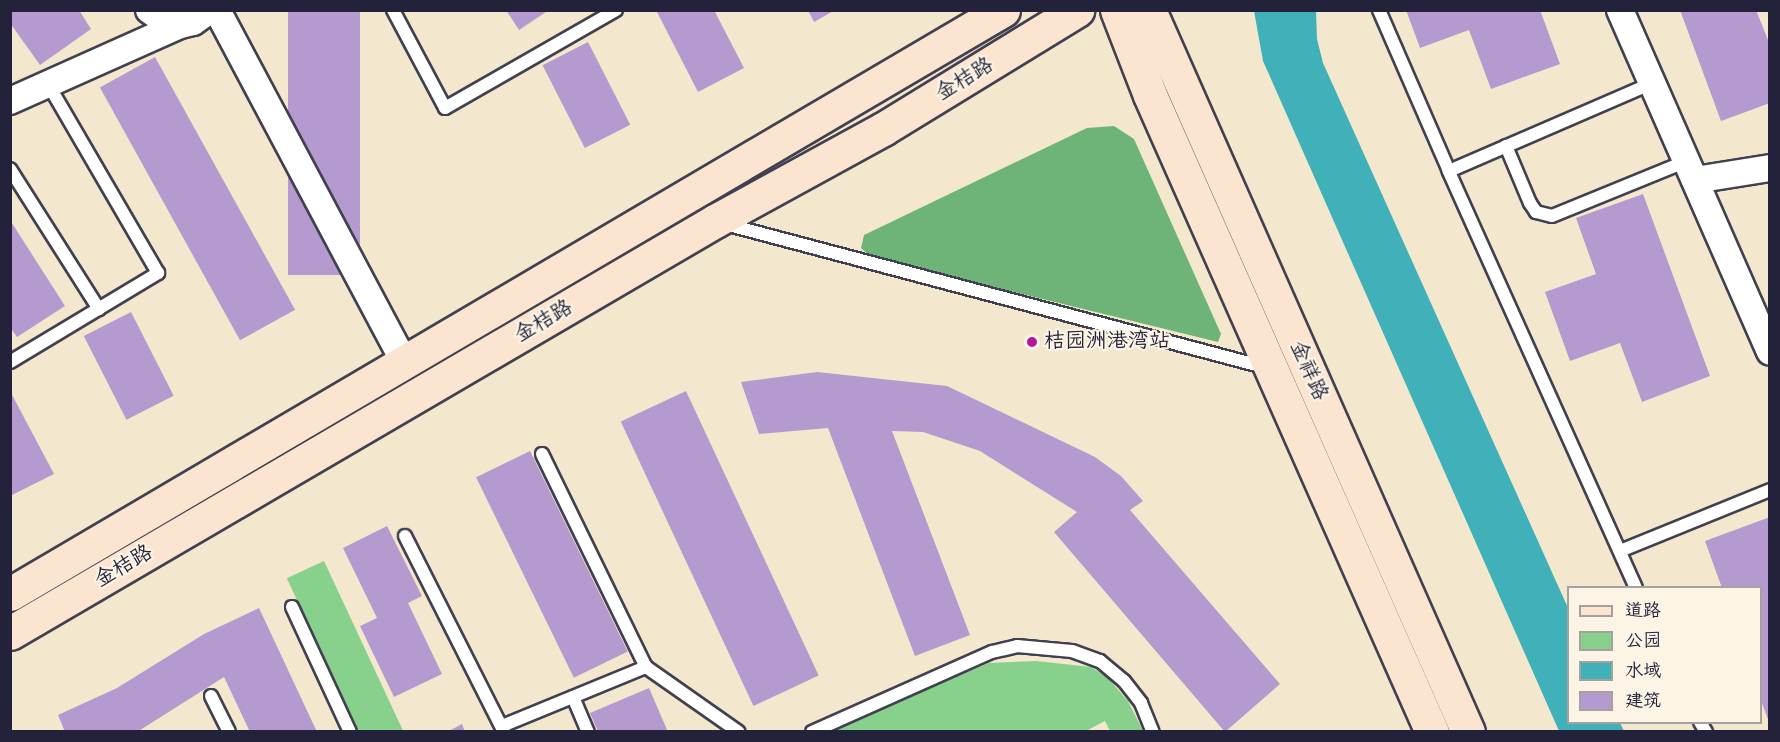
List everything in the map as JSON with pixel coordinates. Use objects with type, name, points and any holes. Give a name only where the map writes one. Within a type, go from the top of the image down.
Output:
[{"type":"main road","points":[[10,594],[1003,10]]},
{"type":"main road","name":"金桔路","points":[[10,633],[715,221],[883,129],[1077,10]]},
{"type":"main road","name":"金祥路","points":[[1117,10],[1432,732]]},
{"type":"main road","name":"金祥路","points":[[1149,10],[1468,732]]},
{"type":"street","points":[[149,10],[166,22],[180,25]]},
{"type":"street","points":[[10,100],[180,25],[193,22],[210,10]]},
{"type":"street","points":[[217,10],[405,363]]},
{"type":"street","points":[[1620,10],[1770,352]]},
{"type":"street","points":[[1691,170],[1770,168]]},
{"type":"lane","points":[[393,10],[445,108],[616,10]]},
{"type":"lane","points":[[1380,10],[1449,171],[1635,586]]},
{"type":"lane","points":[[10,362],[158,273],[47,82]]},
{"type":"lane","points":[[1449,171],[1652,83]]},
{"type":"lane","points":[[1506,146],[1530,203],[1536,212],[1552,216],[1691,170]]},
{"type":"lane","points":[[10,169],[99,309]]},
{"type":"lane","points":[[715,221],[1272,369]]},
{"type":"lane","points":[[542,454],[646,667],[740,732]]},
{"type":"lane","points":[[1620,551],[1770,490]]},
{"type":"lane","points":[[405,536],[503,729],[646,667]]},
{"type":"lane","points":[[292,607],[350,732]]},
{"type":"lane","points":[[812,732],[992,652],[1017,646],[1072,651],[1100,661],[1124,681],[1141,703],[1153,732]]},
{"type":"lane","points":[[211,696],[229,732]]},
{"type":"lane","points":[[573,697],[588,732]]},
{"type":"green space","points":[[1114,126],[1134,139],[1221,334],[1218,342],[871,257],[861,248],[864,235],[1087,128]]},
{"type":"green space","points":[[324,561],[403,731],[359,732],[287,578]]},
{"type":"green space","points":[[1036,661],[1091,667],[1107,677],[1128,701],[1143,731],[1110,731],[1105,721],[1084,732],[828,731],[989,663]]},
{"type":"water","points":[[1254,11],[1316,11],[1317,39],[1323,63],[1567,606],[1567,724],[1620,724],[1624,731],[1559,731],[1263,61]]},
{"type":"building","points":[[10,10],[79,10],[91,29],[40,65],[10,23]]},
{"type":"building","points":[[288,10],[360,10],[360,275],[288,275]]},
{"type":"building","points":[[506,10],[549,10],[519,30]]},
{"type":"building","points":[[656,10],[714,10],[744,68],[698,92]]},
{"type":"building","points":[[808,10],[835,10],[814,22]]},
{"type":"building","points":[[1406,10],[1540,10],[1560,64],[1491,89],[1469,30],[1420,48]]},
{"type":"building","points":[[1680,10],[1756,10],[1770,45],[1770,103],[1721,121]]},
{"type":"building","points":[[588,42],[630,125],[585,148],[543,65]]},
{"type":"building","points":[[155,57],[295,310],[240,340],[100,88]]},
{"type":"building","points":[[1643,194],[1710,376],[1642,402],[1620,343],[1570,361],[1545,292],[1596,274],[1576,218]]},
{"type":"building","points":[[10,220],[65,306],[17,337],[10,327]]},
{"type":"building","points":[[131,312],[174,396],[126,420],[84,336]]},
{"type":"building","points":[[817,372],[947,386],[1095,457],[1121,476],[1143,501],[1130,510],[1280,684],[1225,732],[1054,532],[1077,512],[980,451],[923,432],[892,431],[970,635],[915,656],[828,428],[759,434],[741,382]]},
{"type":"building","points":[[10,391],[54,474],[10,496]]},
{"type":"building","points":[[686,391],[819,676],[753,706],[621,421]]},
{"type":"building","points":[[530,451],[628,651],[574,678],[476,477]]},
{"type":"building","points":[[1770,517],[1770,722],[1762,703],[1762,586],[1721,586],[1705,541]]},
{"type":"building","points":[[387,526],[422,596],[408,603],[442,674],[394,697],[360,626],[377,618],[343,548]]},
{"type":"building","points":[[259,608],[317,732],[250,732],[224,677],[137,732],[65,732],[58,715],[117,688],[204,634]]},
{"type":"building","points":[[649,688],[668,732],[598,732],[590,713]]},
{"type":"building","points":[[462,724],[465,732],[447,732]]},
{"type":"place","name":"桔园洲港湾站","points":[[1032,342]]}]
